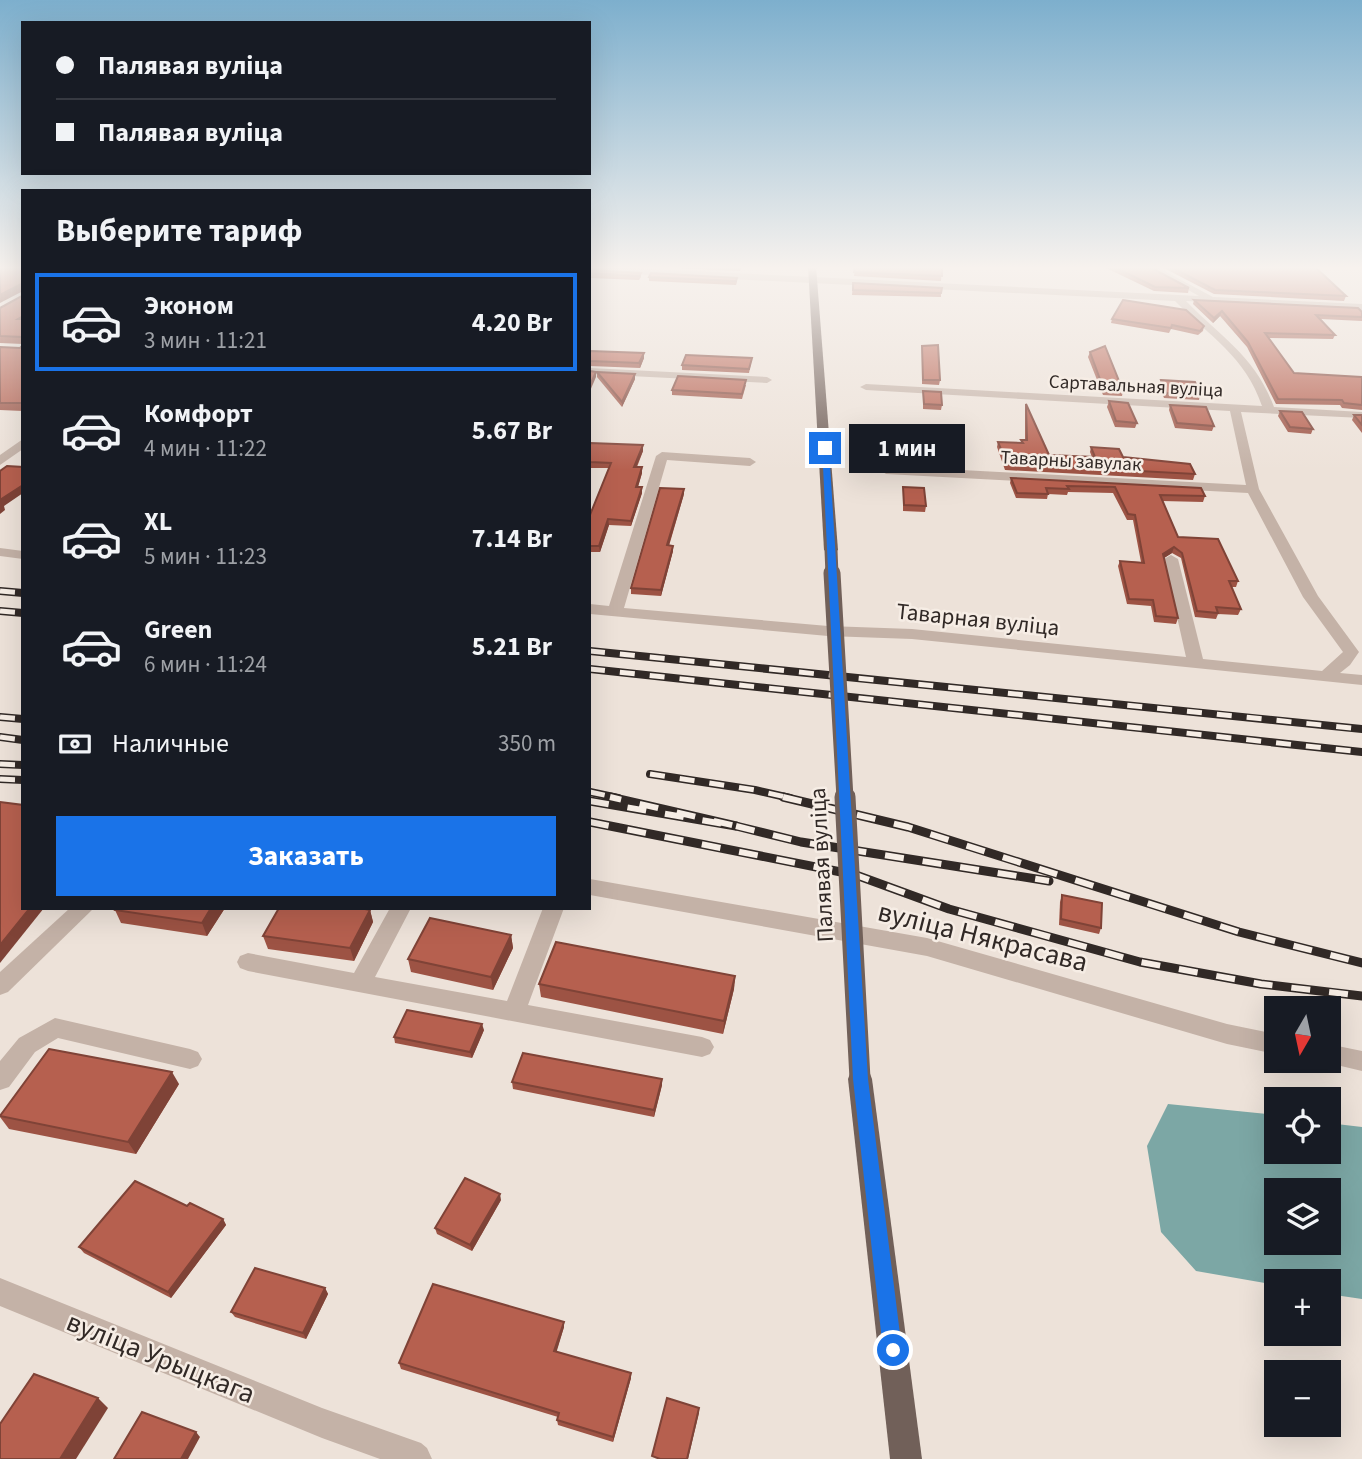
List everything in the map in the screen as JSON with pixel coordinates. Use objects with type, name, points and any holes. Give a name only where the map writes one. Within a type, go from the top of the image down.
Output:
[{"type":"main road","name":"Палявая вуліца","points":[[817,334],[860,1079],[906,1459]]},
{"type":"street","points":[[1220,334],[1244,357],[1264,389],[1270,411]]},
{"type":"street","points":[[591,371],[767,380]]},
{"type":"street","name":"Сартавальная вуліца","points":[[866,387],[1362,415]]},
{"type":"street","points":[[1235,409],[1253,489],[1311,597],[1351,652],[1345,662],[1324,677]]},
{"type":"street","points":[[0,461],[21,445]]},
{"type":"street","points":[[615,612],[662,456],[750,462]]},
{"type":"street","name":"Таварны завулак","points":[[886,470],[1253,489]]},
{"type":"street","points":[[0,552],[21,555]]},
{"type":"street","points":[[1171,559],[1196,664]]},
{"type":"street","name":"Таварная вуліца","points":[[591,609],[828,631],[912,634],[1362,680]]},
{"type":"street","name":"вуліца Някрасава","points":[[591,887],[927,947],[1227,1034],[1264,1042]]},
{"type":"street","points":[[0,985],[82,910]]},
{"type":"street","points":[[360,983],[400,910]]},
{"type":"street","points":[[514,1012],[553,910]]},
{"type":"street","points":[[248,962],[702,1047]]},
{"type":"street","points":[[0,1079],[27,1045],[55,1028],[190,1059]]},
{"type":"street","points":[[1341,1057],[1362,1061]]},
{"type":"street","name":"вуліца Урыцкага","points":[[0,1292],[322,1423],[410,1454],[416,1459]]},
{"type":"water","points":[[1168,1104],[1264,1114],[1264,1164],[1341,1164],[1341,1125],[1362,1127],[1362,1299],[1341,1296],[1341,1269],[1264,1269],[1264,1283],[1196,1271],[1161,1232],[1147,1146]]},
{"type":"building","points":[[0,334],[21,334],[21,337]]},
{"type":"building","points":[[1241,334],[1266,334],[1294,373],[1362,377],[1362,405],[1344,403],[1342,400],[1278,399]]},
{"type":"building","points":[[938,345],[940,380],[923,380],[922,346]]},
{"type":"building","points":[[1105,346],[1123,391],[1104,390],[1090,352]]},
{"type":"building","points":[[0,347],[20,348],[21,403],[0,403]]},
{"type":"building","points":[[591,351],[644,353],[639,363],[591,361]]},
{"type":"building","points":[[686,355],[752,358],[749,369],[682,365]]},
{"type":"building","points":[[597,372],[635,374],[622,402]]},
{"type":"building","points":[[678,376],[746,380],[742,394],[672,390]]},
{"type":"building","points":[[1161,380],[1195,382],[1200,395],[1166,393]]},
{"type":"building","points":[[923,391],[941,392],[942,405],[924,404]]},
{"type":"building","points":[[1109,401],[1128,403],[1137,423],[1116,421]]},
{"type":"building","points":[[1026,404],[1049,455],[1095,457],[1091,447],[1119,449],[1123,457],[1190,464],[1195,474],[1007,464],[998,442],[1023,443],[1021,440],[1027,440]]},
{"type":"building","points":[[1170,405],[1206,407],[1214,426],[1177,423]]},
{"type":"building","points":[[1280,411],[1302,412],[1313,429],[1290,427]]},
{"type":"building","points":[[1354,415],[1362,415],[1362,425]]},
{"type":"building","points":[[591,443],[643,445],[634,467],[642,467],[636,487],[642,487],[631,521],[608,519],[599,546],[591,546],[591,513],[611,463],[591,462]]},
{"type":"building","points":[[7,466],[21,467],[21,486],[0,500],[0,471]]},
{"type":"building","points":[[1011,478],[1201,488],[1205,496],[1160,495],[1178,537],[1218,539],[1238,581],[1229,581],[1241,609],[1216,607],[1218,613],[1197,611],[1182,553],[1174,547],[1163,554],[1178,618],[1156,616],[1153,600],[1129,599],[1120,561],[1144,563],[1135,515],[1128,514],[1115,487],[1067,486],[1069,489],[1046,488],[1048,494],[1017,493]]},
{"type":"building","points":[[903,487],[924,488],[926,506],[904,505]]},
{"type":"building","points":[[660,488],[684,489],[667,545],[673,546],[661,590],[631,588]]},
{"type":"building","points":[[0,802],[21,805],[21,910],[28,910],[0,945]]},
{"type":"building","points":[[1062,895],[1102,903],[1101,928],[1061,919]]},
{"type":"building","points":[[115,910],[210,910],[202,923]]},
{"type":"building","points":[[278,910],[370,910],[350,948],[263,936]]},
{"type":"building","points":[[430,918],[511,935],[491,977],[408,959]]},
{"type":"building","points":[[556,942],[735,976],[724,1021],[539,984]]},
{"type":"building","points":[[407,1010],[482,1024],[470,1052],[394,1037]]},
{"type":"building","points":[[49,1049],[172,1072],[128,1142],[0,1116]]},
{"type":"building","points":[[523,1053],[662,1079],[654,1110],[512,1082]]},
{"type":"building","points":[[465,1178],[500,1194],[470,1245],[435,1228]]},
{"type":"building","points":[[135,1181],[187,1206],[190,1203],[223,1219],[168,1292],[79,1247]]},
{"type":"building","points":[[255,1268],[325,1288],[303,1333],[231,1312]]},
{"type":"building","points":[[433,1284],[564,1322],[554,1351],[631,1373],[613,1437],[557,1420],[559,1413],[399,1363]]},
{"type":"building","points":[[34,1374],[98,1398],[60,1459],[0,1459],[0,1424]]},
{"type":"building","points":[[667,1398],[699,1408],[687,1459],[660,1459],[652,1456]]},
{"type":"building","points":[[142,1412],[196,1432],[181,1459],[114,1459]]},
{"type":"railway","points":[[0,591],[21,593]]},
{"type":"railway","points":[[0,611],[21,613]]},
{"type":"railway","points":[[591,651],[1362,729]]},
{"type":"railway","points":[[591,669],[1362,752]]},
{"type":"railway","points":[[0,717],[21,719]]},
{"type":"railway","points":[[0,737],[21,740]]},
{"type":"railway","points":[[0,764],[21,765]]},
{"type":"railway","points":[[650,774],[790,798]]},
{"type":"railway","points":[[0,779],[21,780]]},
{"type":"railway","points":[[591,792],[618,798]]},
{"type":"railway","points":[[610,797],[736,826]]},
{"type":"railway","points":[[783,797],[908,827],[1239,932],[1362,963]]},
{"type":"railway","points":[[591,801],[736,826]]},
{"type":"railway","points":[[591,822],[856,875],[949,909],[1140,962],[1261,984],[1362,996]]},
{"type":"railway","points":[[736,826],[801,842],[1049,881]]},
{"type":"route","points":[[825,448],[860,1079],[893,1350]]}]
